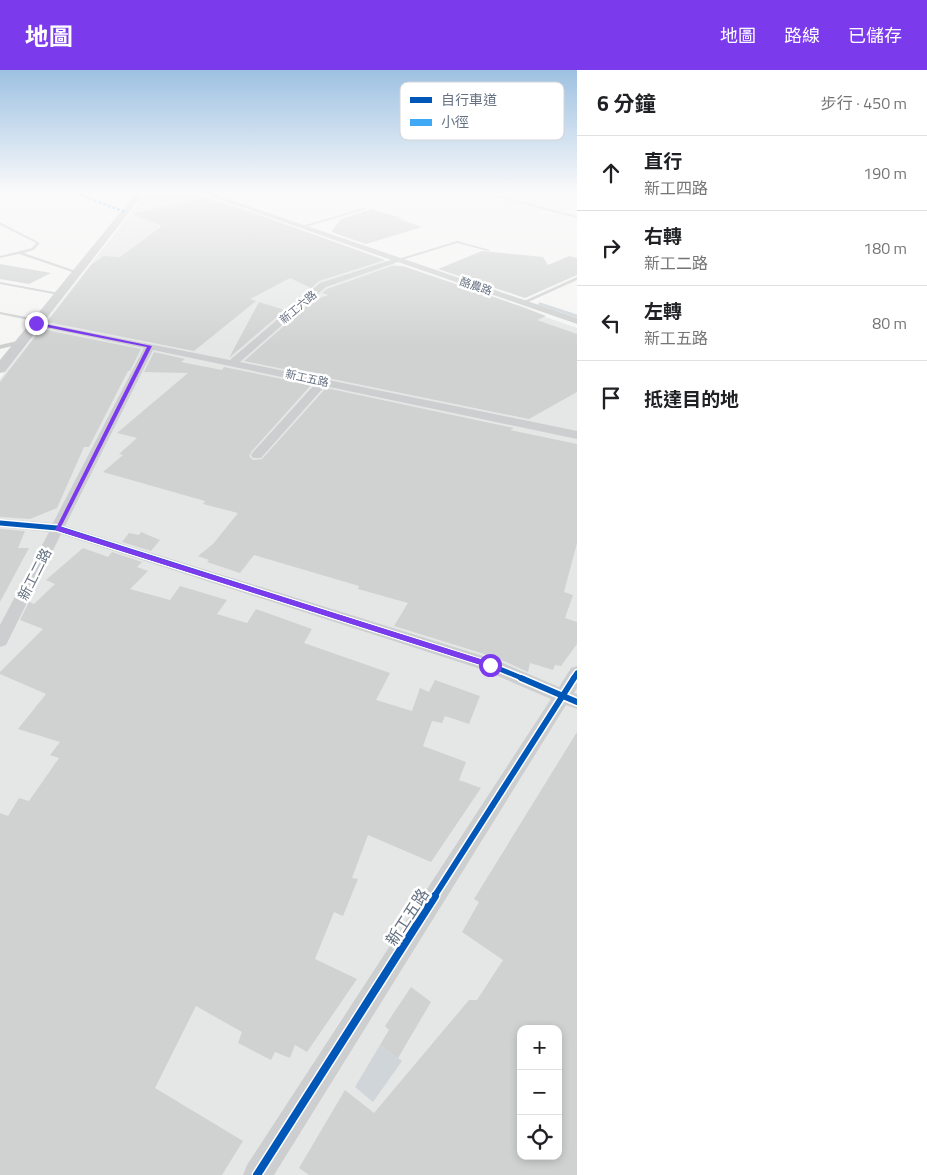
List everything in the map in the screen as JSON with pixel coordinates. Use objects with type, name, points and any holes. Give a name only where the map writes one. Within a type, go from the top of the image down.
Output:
[{"type":"street","points":[[0,369],[22,342],[33,321],[59,294],[99,245]]},
{"type":"street","name":"酪農路","points":[[358,245],[577,321]]},
{"type":"street","name":"新工六路","points":[[234,362],[324,285],[400,259]]},
{"type":"street","name":"新工五路","points":[[33,321],[577,435]]},
{"type":"street","name":"新工二路","points":[[0,641],[150,346]]},
{"type":"street","points":[[257,455],[324,381]]},
{"type":"street","points":[[0,523],[57,528],[490,665],[570,699]]},
{"type":"street","name":"新工五路","points":[[257,1175],[570,699],[577,673]]},
{"type":"lane","points":[[0,257],[21,253],[33,249],[37,245]]},
{"type":"lane","points":[[400,259],[448,245]]},
{"type":"lane","points":[[467,245],[488,250]]},
{"type":"lane","points":[[21,253],[77,272]]},
{"type":"lane","points":[[524,302],[577,278]]},
{"type":"lane","points":[[567,282],[577,285]]},
{"type":"lane","points":[[0,283],[59,294]]},
{"type":"lane","points":[[0,312],[33,321]]},
{"type":"lane","points":[[0,347],[22,342]]},
{"type":"shaded area","points":[[106,245],[340,245],[577,328],[577,1175],[0,1175],[0,379]]},
{"type":"shaded area","points":[[380,1045],[402,1061],[373,1102],[355,1087]]},
{"type":"building","points":[[137,245],[342,245],[385,260],[319,281],[311,288],[290,278],[250,299],[256,301],[194,351],[47,322],[92,264],[104,256],[120,257]]},
{"type":"building","points":[[482,251],[543,257],[548,265],[569,256],[577,258],[577,275],[525,298],[438,269]]},
{"type":"building","points":[[0,264],[51,273],[29,284],[0,279]]},
{"type":"building","points":[[392,266],[403,266],[523,307],[546,316],[537,320],[577,334],[577,392],[529,419],[244,361],[312,301],[328,295],[322,293],[327,289]]},
{"type":"building","points":[[259,302],[285,310],[229,358]]},
{"type":"building","points":[[41,329],[141,349],[89,447],[84,447],[57,508],[30,519],[0,517],[0,382]]},
{"type":"building","points":[[154,352],[185,359],[181,362],[222,370],[224,367],[311,385],[252,451],[249,456],[253,460],[262,459],[326,388],[514,428],[510,430],[577,444],[577,543],[564,592],[573,595],[565,618],[577,622],[577,644],[561,666],[555,665],[553,670],[530,663],[528,672],[497,658],[394,626],[408,603],[358,589],[359,586],[254,555],[240,573],[207,562],[209,560],[198,556],[213,544],[238,513],[203,504],[205,501],[103,472],[123,455],[119,454],[137,438],[117,433],[188,373],[144,372]]},
{"type":"building","points":[[0,529],[25,531],[18,548],[29,548],[0,602]]},
{"type":"building","points":[[141,532],[160,540],[151,551],[122,542],[129,533],[139,535]]},
{"type":"building","points":[[83,548],[108,557],[112,552],[142,562],[137,567],[148,571],[130,589],[170,600],[180,586],[227,600],[217,614],[247,623],[256,609],[312,629],[304,643],[390,673],[376,700],[412,711],[420,688],[429,692],[435,680],[480,696],[469,724],[445,716],[442,723],[432,721],[423,746],[466,762],[459,780],[481,788],[431,862],[368,835],[352,878],[358,879],[343,916],[334,912],[315,959],[357,979],[307,1052],[295,1045],[290,1058],[275,1052],[271,1060],[238,1043],[242,1032],[196,1006],[155,1088],[243,1141],[222,1175],[0,1175],[0,813],[8,816],[19,798],[29,801],[59,758],[50,755],[60,742],[18,729],[46,694],[0,674],[0,672],[43,629],[20,620],[29,602],[34,604],[55,584],[46,580]]},
{"type":"building","points":[[577,732],[577,1175],[309,1175],[299,1168],[345,1090],[374,1113],[469,1000],[477,1000],[503,960],[462,932],[479,902],[474,899]]},
{"type":"building","points":[[411,987],[431,1002],[398,1058],[380,1045],[389,1030],[385,1026]]},
{"type":"waterway","points":[[540,304],[577,316]]},
{"type":"cycle path","points":[[0,523],[57,528],[490,665],[577,702]]},
{"type":"cycle path","points":[[257,1175],[577,673]]},
{"type":"route","points":[[36,323],[150,346],[57,528],[490,665]]}]
